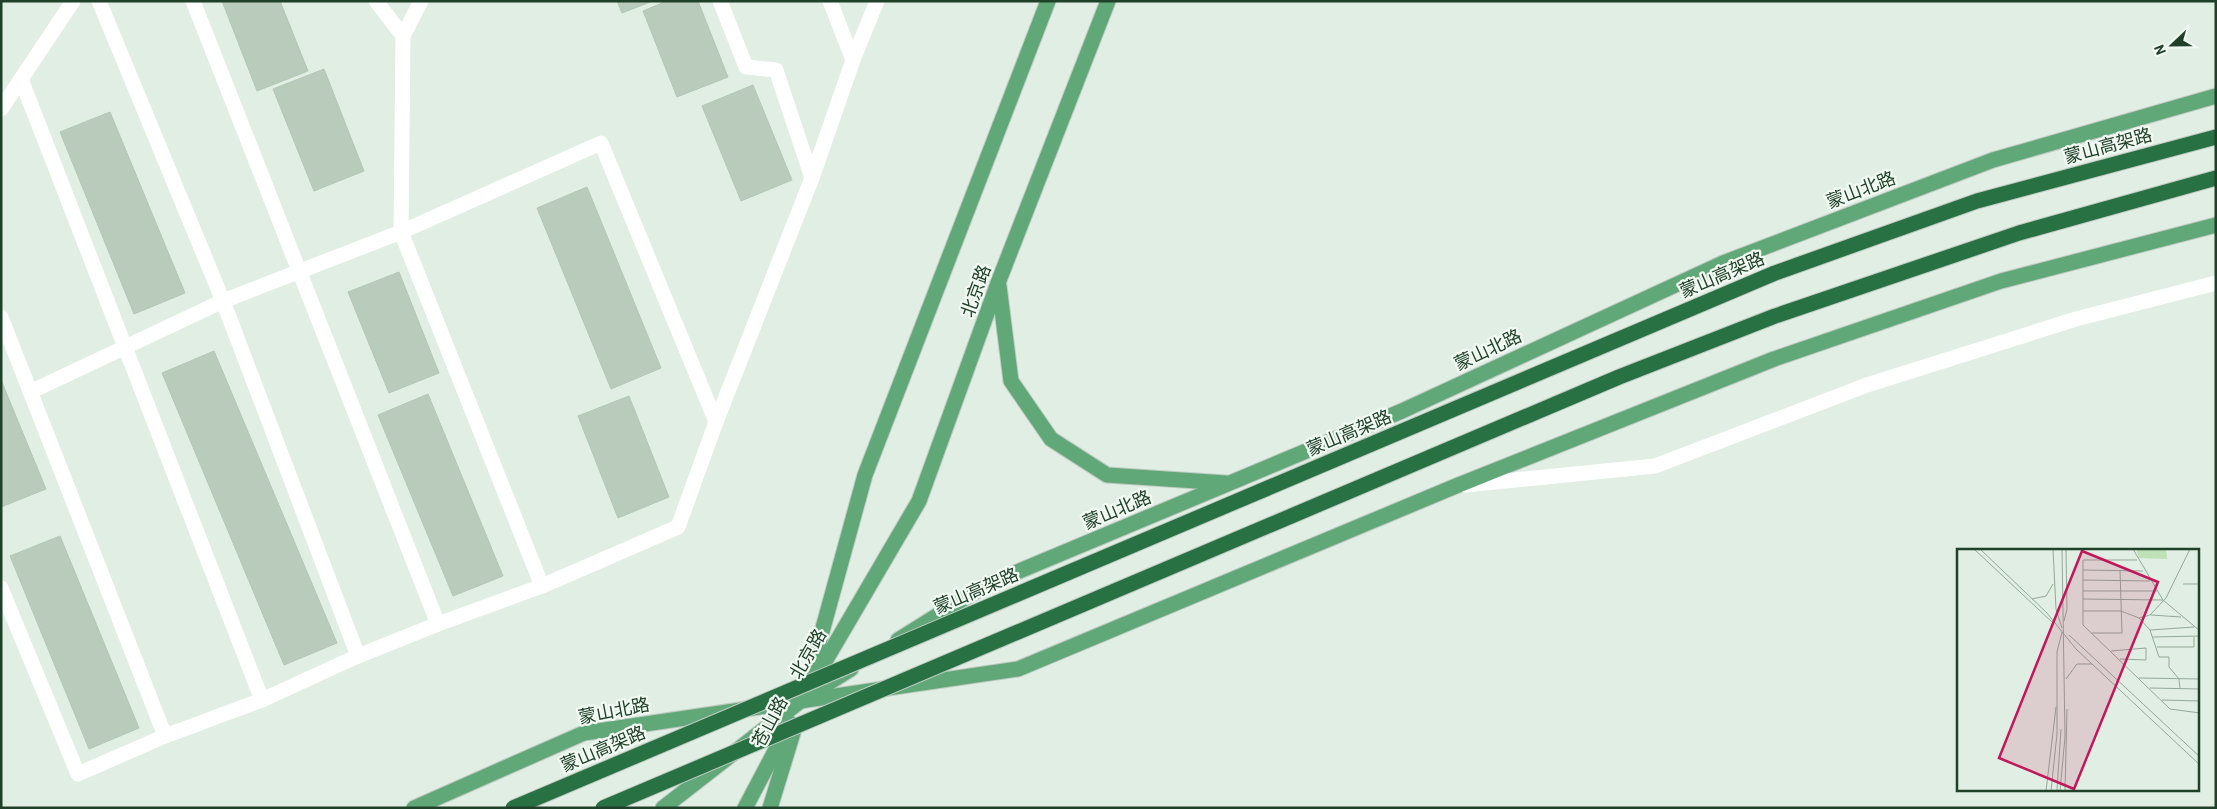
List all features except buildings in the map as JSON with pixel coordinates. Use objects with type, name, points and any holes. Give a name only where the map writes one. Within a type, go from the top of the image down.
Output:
[{"type":"highway","name":"蒙山高架路","points":[[513,808],[1775,273],[1976,201],[2216,137]]},
{"type":"highway","points":[[603,808],[1619,378],[1775,316],[2019,233],[2216,178]]},
{"type":"main road","name":"北京路","points":[[803,699],[865,475],[1048,1]]},
{"type":"main road","name":"北京路","points":[[803,699],[919,501],[998,283],[1108,1]]},
{"type":"main road","name":"蒙山北路","points":[[663,808],[803,699],[986,585],[1402,410],[1723,263],[1994,160],[2216,96]]},
{"type":"main road","name":"蒙山北路","points":[[414,808],[584,733],[803,699],[1018,669],[1456,486],[1774,359],[2000,281],[2216,226]]},
{"type":"main road","points":[[998,283],[1011,382],[1051,439],[1107,475],[1230,483]]},
{"type":"main road","name":"苍山路","points":[[745,808],[803,699]]},
{"type":"main road","name":"苍山路","points":[[770,808],[803,699]]},
{"type":"street","points":[[1,109],[73,1]]},
{"type":"street","points":[[99,1],[223,301],[358,656]]},
{"type":"street","points":[[193,1],[438,624]]},
{"type":"street","points":[[376,1],[403,36]]},
{"type":"street","points":[[421,1],[403,36],[402,232],[542,586]]},
{"type":"street","points":[[720,1],[746,67],[776,70],[812,178]]},
{"type":"street","points":[[830,1],[853,60]]},
{"type":"street","points":[[1,588],[78,774],[165,736],[262,700],[358,656],[542,586],[678,526],[716,422],[812,178],[853,60],[877,1]]},
{"type":"street","points":[[21,79],[262,700]]},
{"type":"street","points":[[30,392],[223,301],[402,232],[601,143],[716,422]]},
{"type":"street","points":[[1456,486],[1656,466],[1867,385],[2076,319],[2216,283]]},
{"type":"street","points":[[1,317],[165,736]]}]
